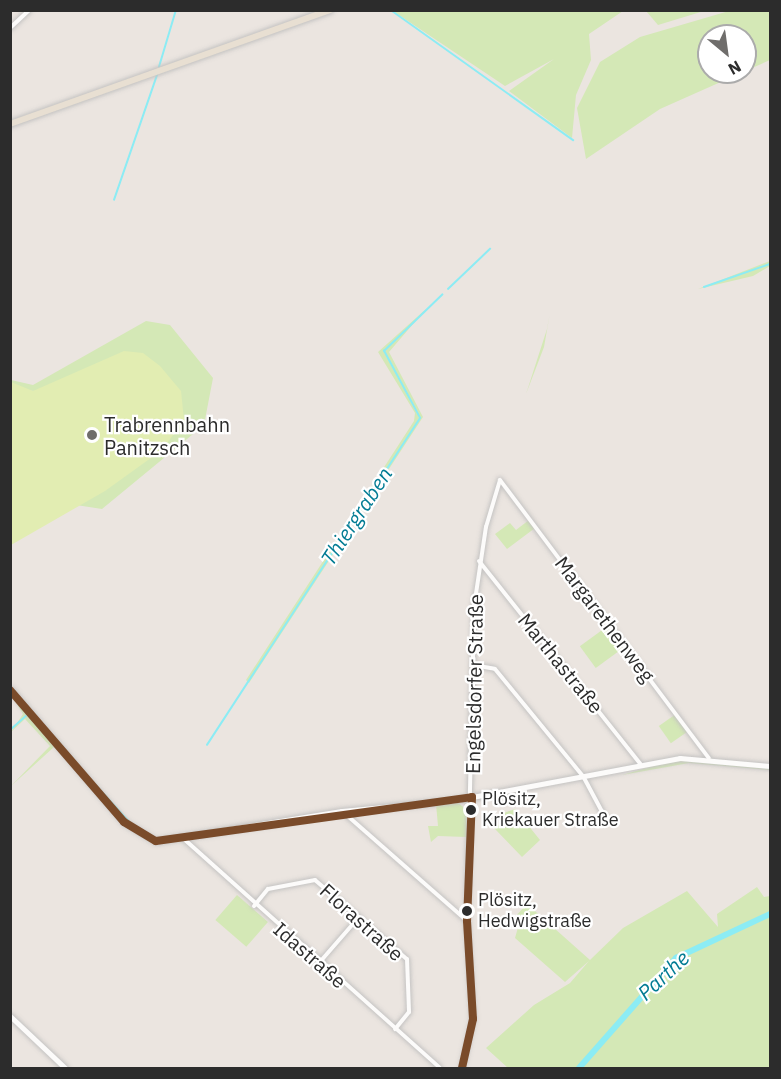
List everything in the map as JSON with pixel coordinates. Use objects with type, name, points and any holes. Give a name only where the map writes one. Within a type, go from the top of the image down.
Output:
[{"type":"main road","points":[[10,124],[159,69],[330,10]]},
{"type":"street","points":[[10,28],[30,11]]},
{"type":"street","name":"Engelsdorfer Straße","points":[[462,1068],[473,1019],[467,921],[472,797],[473,665],[479,561],[500,480]]},
{"type":"street","name":"Margarethenweg","points":[[500,480],[709,758]]},
{"type":"street","name":"Marthastraße","points":[[479,561],[641,766]]},
{"type":"street","points":[[473,665],[495,669],[584,778],[606,819]]},
{"type":"street","points":[[10,689],[42,732],[124,822],[147,839],[184,839],[342,811],[472,797],[641,766],[709,758],[771,766]]},
{"type":"street","points":[[342,811],[467,921]]},
{"type":"street","name":"Idastraße","points":[[184,839],[254,906],[440,1068]]},
{"type":"street","name":"Florastraße","points":[[254,906],[268,890],[315,880],[407,958],[410,1012],[395,1029]]},
{"type":"street","points":[[319,963],[359,917]]},
{"type":"street","points":[[10,1016],[59,1065],[66,1068]]},
{"type":"green space","points":[[393,11],[623,11],[589,34],[591,60],[576,95],[572,138],[509,91],[554,59],[505,86]]},
{"type":"green space","points":[[646,11],[704,11],[658,25]]},
{"type":"green space","points":[[729,11],[770,11],[770,60],[757,66],[757,24],[697,24],[697,84],[716,84],[660,109],[586,159],[577,108],[600,62],[640,37]]},
{"type":"green space","points":[[770,261],[770,266],[753,276],[698,289]]},
{"type":"green space","points":[[426,309],[389,352],[423,417],[249,683],[246,680],[414,421],[415,413],[378,352]]},
{"type":"green space","points":[[550,313],[544,347],[526,394],[547,329]]},
{"type":"green space","name":"Trabrennbahn Panitzsch","points":[[146,321],[170,325],[213,378],[204,425],[102,509],[76,505],[60,392],[11,390],[11,380],[33,385]]},
{"type":"green space","name":"Trabrennbahn Panitzsch","points":[[124,351],[143,353],[160,366],[181,391],[184,420],[162,450],[105,491],[11,545],[11,382],[33,391]]},
{"type":"green space","points":[[529,520],[535,528],[507,549],[495,534],[510,523],[516,530]]},
{"type":"green space","points":[[609,625],[625,647],[596,668],[580,646]]},
{"type":"green space","points":[[10,693],[54,747],[11,786],[50,746],[25,719],[11,732],[23,714]]},
{"type":"green space","points":[[676,714],[688,731],[671,743],[659,726]]},
{"type":"green space","points":[[674,760],[770,767],[770,770],[689,763],[622,775]]},
{"type":"green space","points":[[457,802],[467,810],[466,837],[438,836],[431,842],[428,826],[438,826],[436,804]]},
{"type":"green space","points":[[515,809],[540,840],[522,857],[494,828],[502,823],[501,814]]},
{"type":"green space","points":[[757,887],[764,897],[770,896],[770,1068],[508,1068],[486,1048],[534,1005],[570,983],[589,961],[565,982],[515,938],[519,924],[513,919],[527,904],[590,960],[623,928],[687,891],[718,927],[717,914]]},
{"type":"green space","points":[[237,895],[268,922],[246,947],[215,920]]},
{"type":"waterway","points":[[159,67],[176,10]]},
{"type":"waterway","points":[[391,10],[573,140]]},
{"type":"waterway","points":[[114,200],[157,75]]},
{"type":"waterway","name":"Thiergraben","points":[[448,289],[490,249]]},
{"type":"waterway","points":[[704,287],[770,264]]},
{"type":"waterway","name":"Thiergraben","points":[[207,745],[420,418],[384,351],[442,295]]},
{"type":"waterway","name":"Thiergraben","points":[[10,730],[26,716]]},
{"type":"waterway","name":"Thiergraben","points":[[96,785],[130,822]]},
{"type":"waterway","name":"Parthe","points":[[579,1068],[676,958],[770,914]]},
{"type":"transit line","points":[[10,690],[124,822],[156,841],[472,797],[467,921],[473,1019],[462,1068]]},
{"type":"place","name":"Trabrennbahn Panitzsch","points":[[92,435]]},
{"type":"place","name":"Plösitz, Kriekauer Straße","points":[[471,810]]},
{"type":"place","name":"Plösitz, Hedwigstraße","points":[[467,911]]}]
